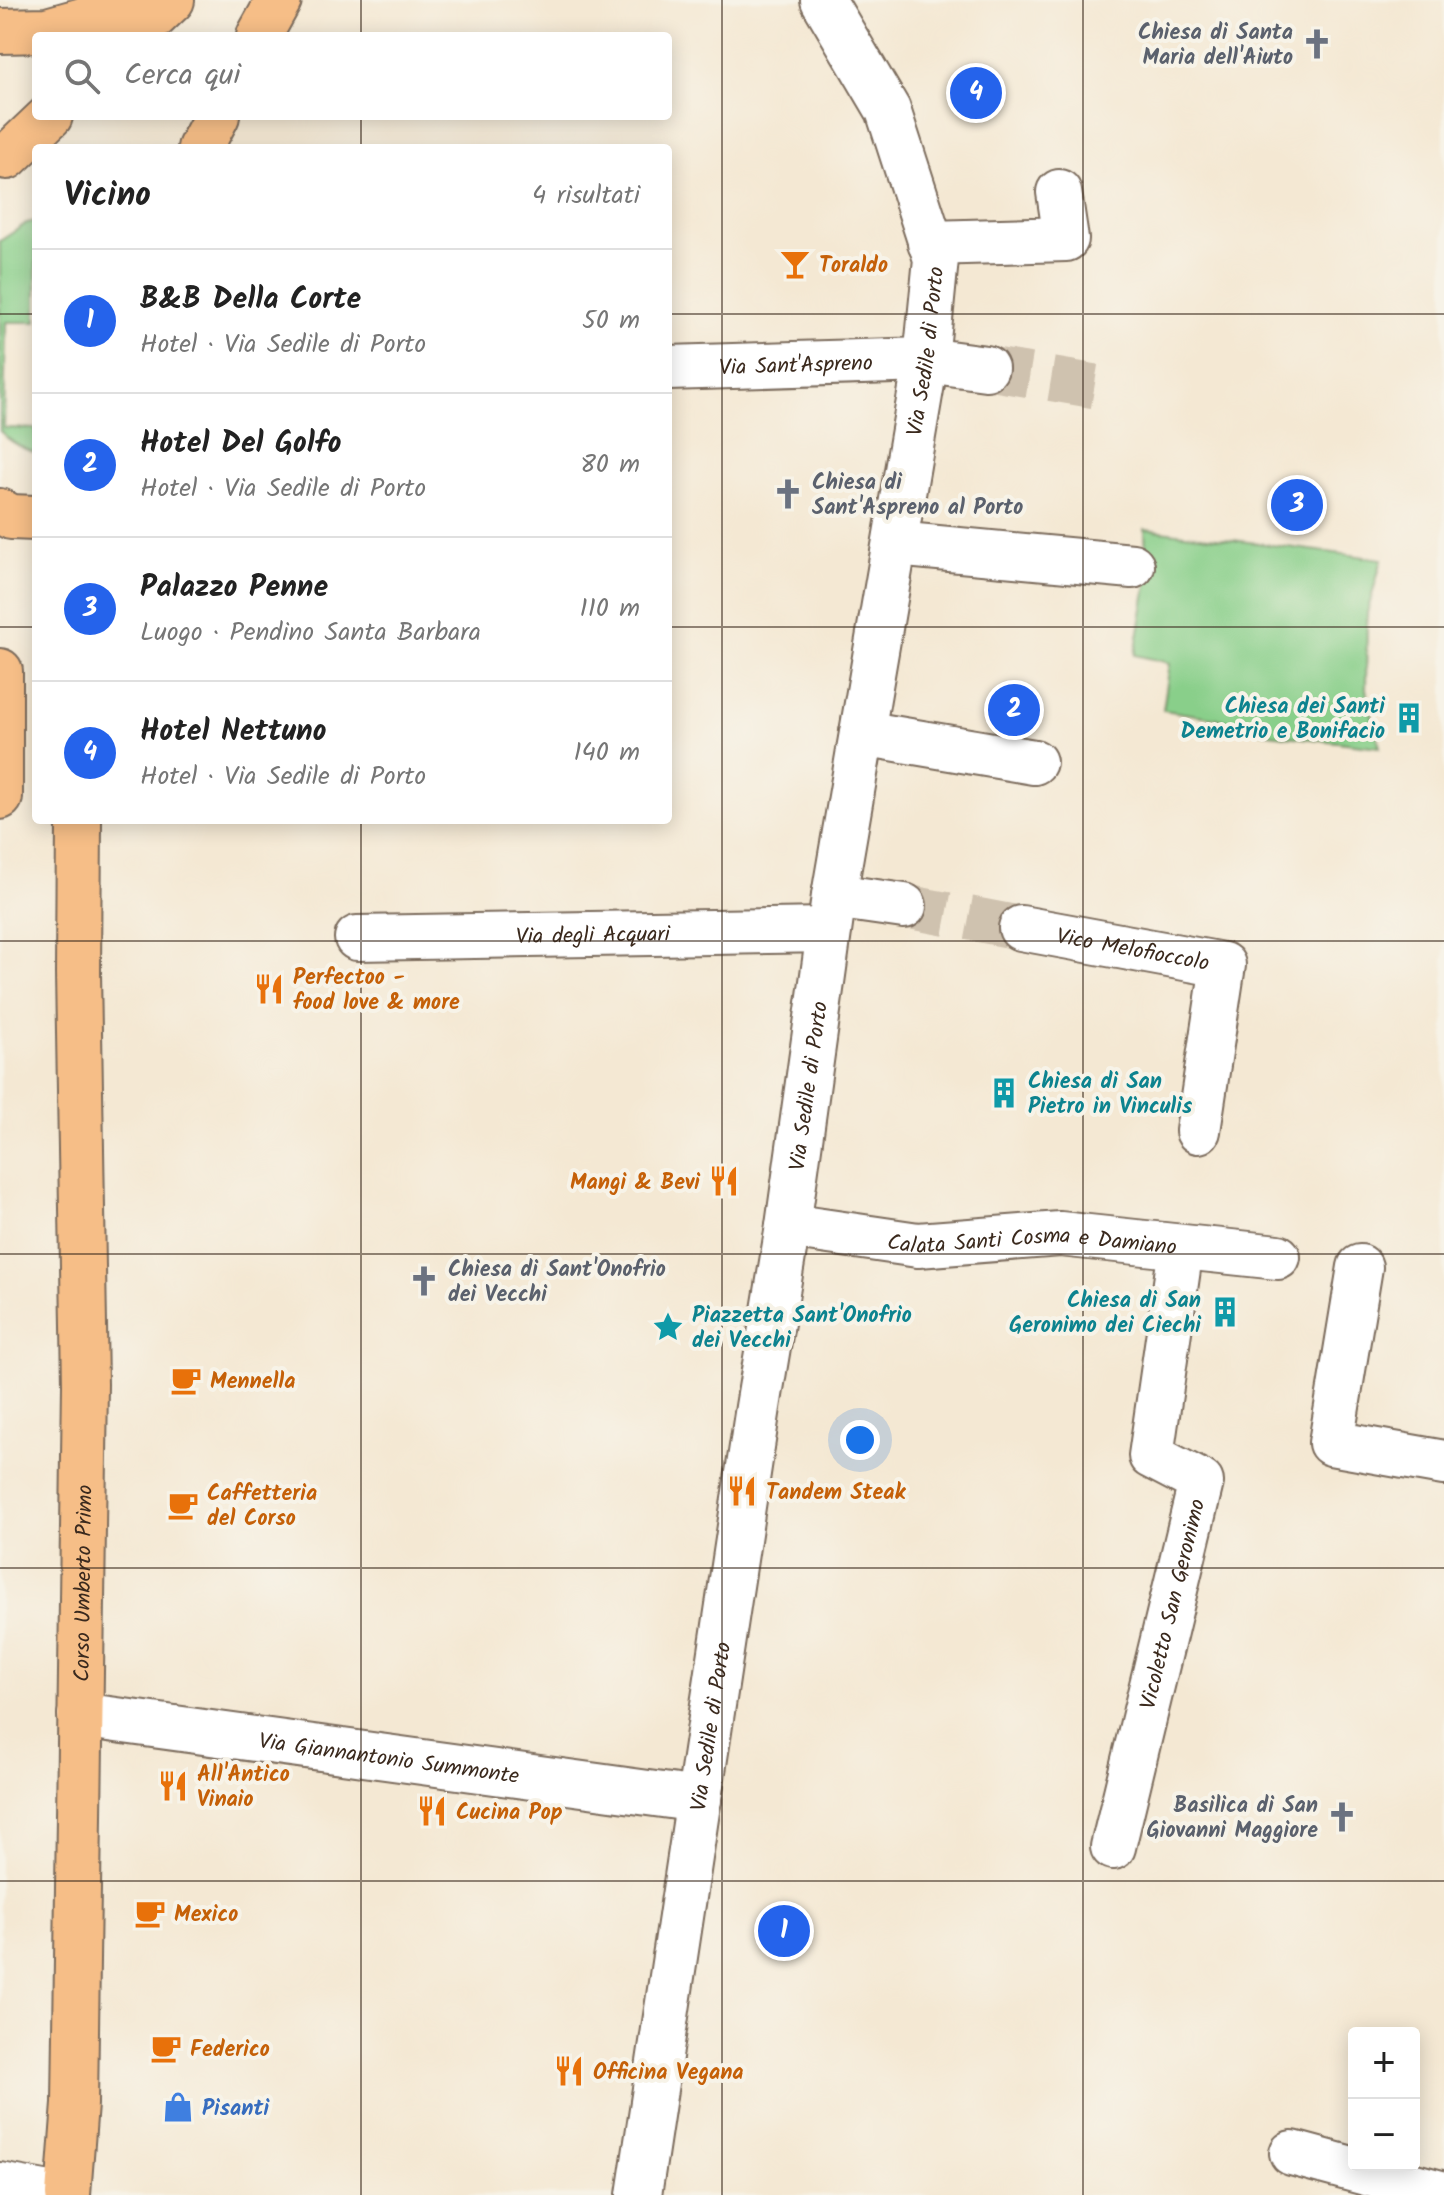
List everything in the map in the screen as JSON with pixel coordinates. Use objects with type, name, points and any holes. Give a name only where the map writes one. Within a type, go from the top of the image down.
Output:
[{"type":"main road","points":[[0,31],[47,30],[97,16],[131,0]]},
{"type":"main road","points":[[138,32],[172,0]]},
{"type":"main road","points":[[261,32],[279,0]]},
{"type":"main road","points":[[11,155],[46,120]]},
{"type":"main road","points":[[202,144],[215,120]]},
{"type":"main road","points":[[0,511],[11,517],[32,518]]},
{"type":"main road","points":[[0,671],[0,797]]},
{"type":"main road","name":"Corso Umberto Primo","points":[[68,2195],[75,2104],[85,1384],[78,973],[79,824]]},
{"type":"street","name":"Via Sedile di Porto","points":[[639,2195],[788,1226],[832,913],[926,360],[936,259],[888,110],[823,0]]},
{"type":"street","points":[[930,243],[1066,239],[1059,192]]},
{"type":"street","name":"Via Sant'Aspreno","points":[[672,368],[926,360],[986,368]]},
{"type":"street","points":[[895,544],[1132,566]]},
{"type":"street","points":[[862,733],[1034,762]]},
{"type":"street","points":[[832,913],[904,906]]},
{"type":"street","name":"Via degli Acquari","points":[[357,938],[832,913]]},
{"type":"street","name":"Vico Melofioccolo","points":[[1021,928],[1223,965],[1198,1131]]},
{"type":"street","name":"Calata Santi Cosma e Damiano","points":[[788,1226],[918,1245],[1060,1234],[1278,1257]]},
{"type":"street","name":"Vicoletto San Geronimo","points":[[1113,1847],[1201,1482],[1151,1456],[1181,1248]]},
{"type":"street","points":[[1360,1267],[1331,1443],[1444,1463]]},
{"type":"street","name":"Via Giannantonio Summonte","points":[[80,1715],[699,1800]]},
{"type":"street","points":[[1292,2153],[1444,2194]]},
{"type":"street","points":[[0,2185],[55,2195]]},
{"type":"green space","points":[[32,222],[32,322],[6,322],[4,428],[32,429],[32,451],[16,445],[0,431],[0,241]]},
{"type":"green space","points":[[1145,529],[1382,559],[1367,613],[1366,689],[1380,747],[1269,734],[1216,718],[1163,710],[1170,663],[1135,655],[1147,585]]},
{"type":"tunnel","points":[[986,368],[1099,387]]},
{"type":"tunnel","points":[[904,906],[1021,928]]},
{"type":"place","name":"Chiesa di Santa Maria dell'Aiuto","points":[[1317,44]]},
{"type":"place","name":"Hotel Nettuno","points":[[976,93]]},
{"type":"place","name":"Toraldo","points":[[795,264]]},
{"type":"place","name":"Chiesa di Sant'Aspreno al Porto","points":[[788,494]]},
{"type":"place","name":"Palazzo Penne","points":[[1297,505]]},
{"type":"place","name":"Hotel Del Golfo","points":[[1014,710]]},
{"type":"place","name":"Chiesa dei Santi Demetrio e Bonifacio","points":[[1409,718]]},
{"type":"place","name":"Perfectoo - food love & more","points":[[269,989]]},
{"type":"place","name":"Chiesa di San Pietro in Vinculis","points":[[1004,1093]]},
{"type":"place","name":"Mangi & Bevi","points":[[724,1181]]},
{"type":"place","name":"Chiesa di Sant'Onofrio dei Vecchi","points":[[424,1281]]},
{"type":"place","name":"Chiesa di San Geronimo dei Ciechi","points":[[1225,1312]]},
{"type":"place","name":"Piazzetta Sant'Onofrio dei Vecchi","points":[[668,1327]]},
{"type":"place","name":"Mennella","points":[[186,1380]]},
{"type":"place","name":"Tandem Steak","points":[[742,1491]]},
{"type":"place","name":"Caffetteria del Corso","points":[[183,1505]]},
{"type":"place","name":"All'Antico Vinaio","points":[[173,1786]]},
{"type":"place","name":"Cucina Pop","points":[[432,1811]]},
{"type":"place","name":"Basilica di San Giovanni Maggiore","points":[[1342,1817]]},
{"type":"place","name":"Mexico","points":[[150,1913]]},
{"type":"place","name":"B&B Della Corte","points":[[784,1931]]},
{"type":"place","name":"Federico","points":[[166,2048]]},
{"type":"place","name":"Officina Vegana","points":[[569,2071]]},
{"type":"place","name":"Pisanti","points":[[178,2107]]}]
